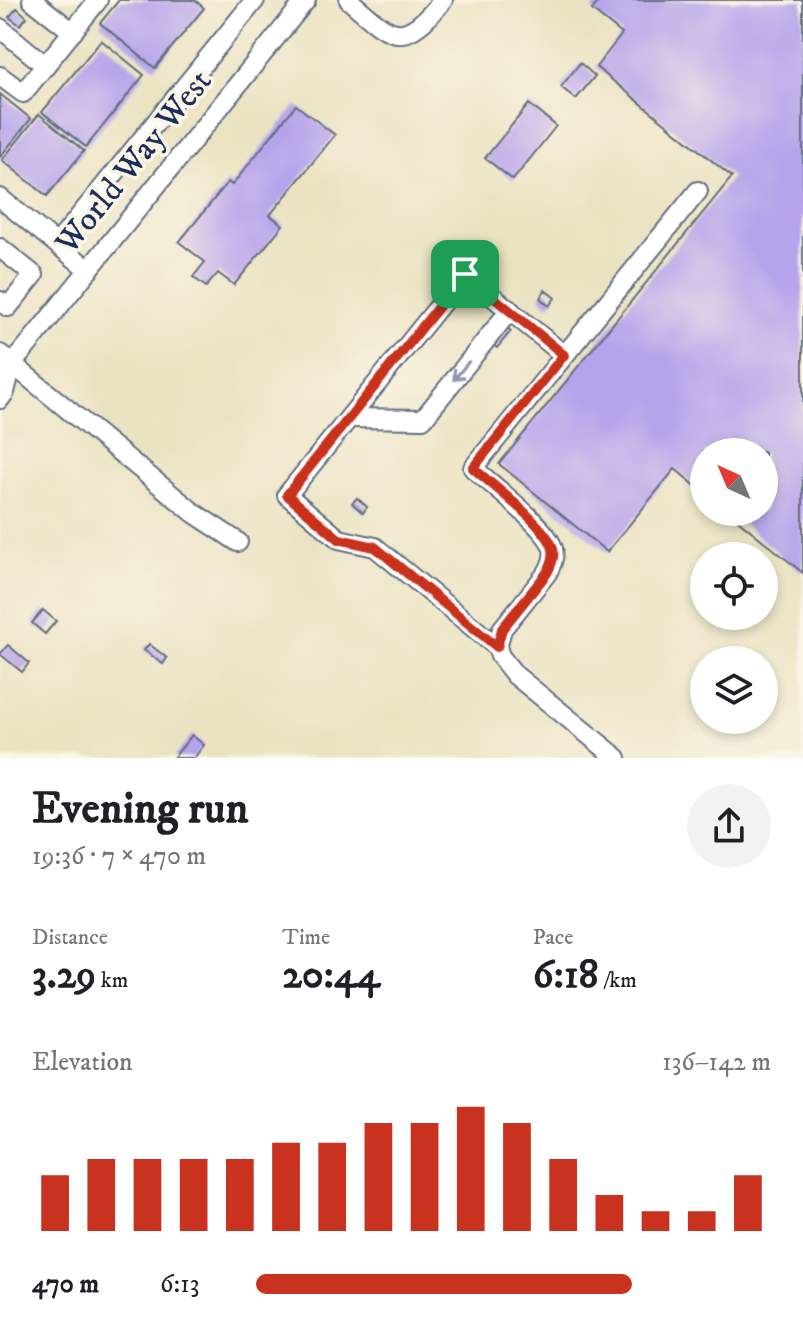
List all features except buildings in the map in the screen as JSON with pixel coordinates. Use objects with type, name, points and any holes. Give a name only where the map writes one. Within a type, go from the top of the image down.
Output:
[{"type":"street","points":[[32,0],[73,32]]},
{"type":"street","points":[[0,76],[23,93],[97,0]]},
{"type":"street","points":[[57,244],[250,6],[230,0]]},
{"type":"street","name":"World Way West","points":[[0,399],[5,392],[4,363],[89,270],[118,230],[306,0]]},
{"type":"street","points":[[349,0],[379,26],[394,34],[411,31],[428,18],[443,0]]},
{"type":"street","points":[[0,28],[46,66]]},
{"type":"street","points":[[497,647],[502,629],[547,573],[552,564],[553,547],[543,531],[473,468],[698,191]]},
{"type":"street","points":[[0,198],[89,270]]},
{"type":"street","points":[[0,248],[34,275],[8,307],[0,301]]},
{"type":"street","points":[[564,355],[465,274],[287,495],[339,539],[375,547],[497,647],[504,664],[515,675],[617,758]]},
{"type":"street","points":[[349,418],[423,419],[510,310]]},
{"type":"street","points":[[4,363],[194,513],[238,542]]},
{"type":"route","points":[[465,274],[564,355],[473,468],[543,531],[553,547],[552,564],[547,573],[502,629],[497,647],[375,547],[339,539],[287,495],[465,274]]}]
